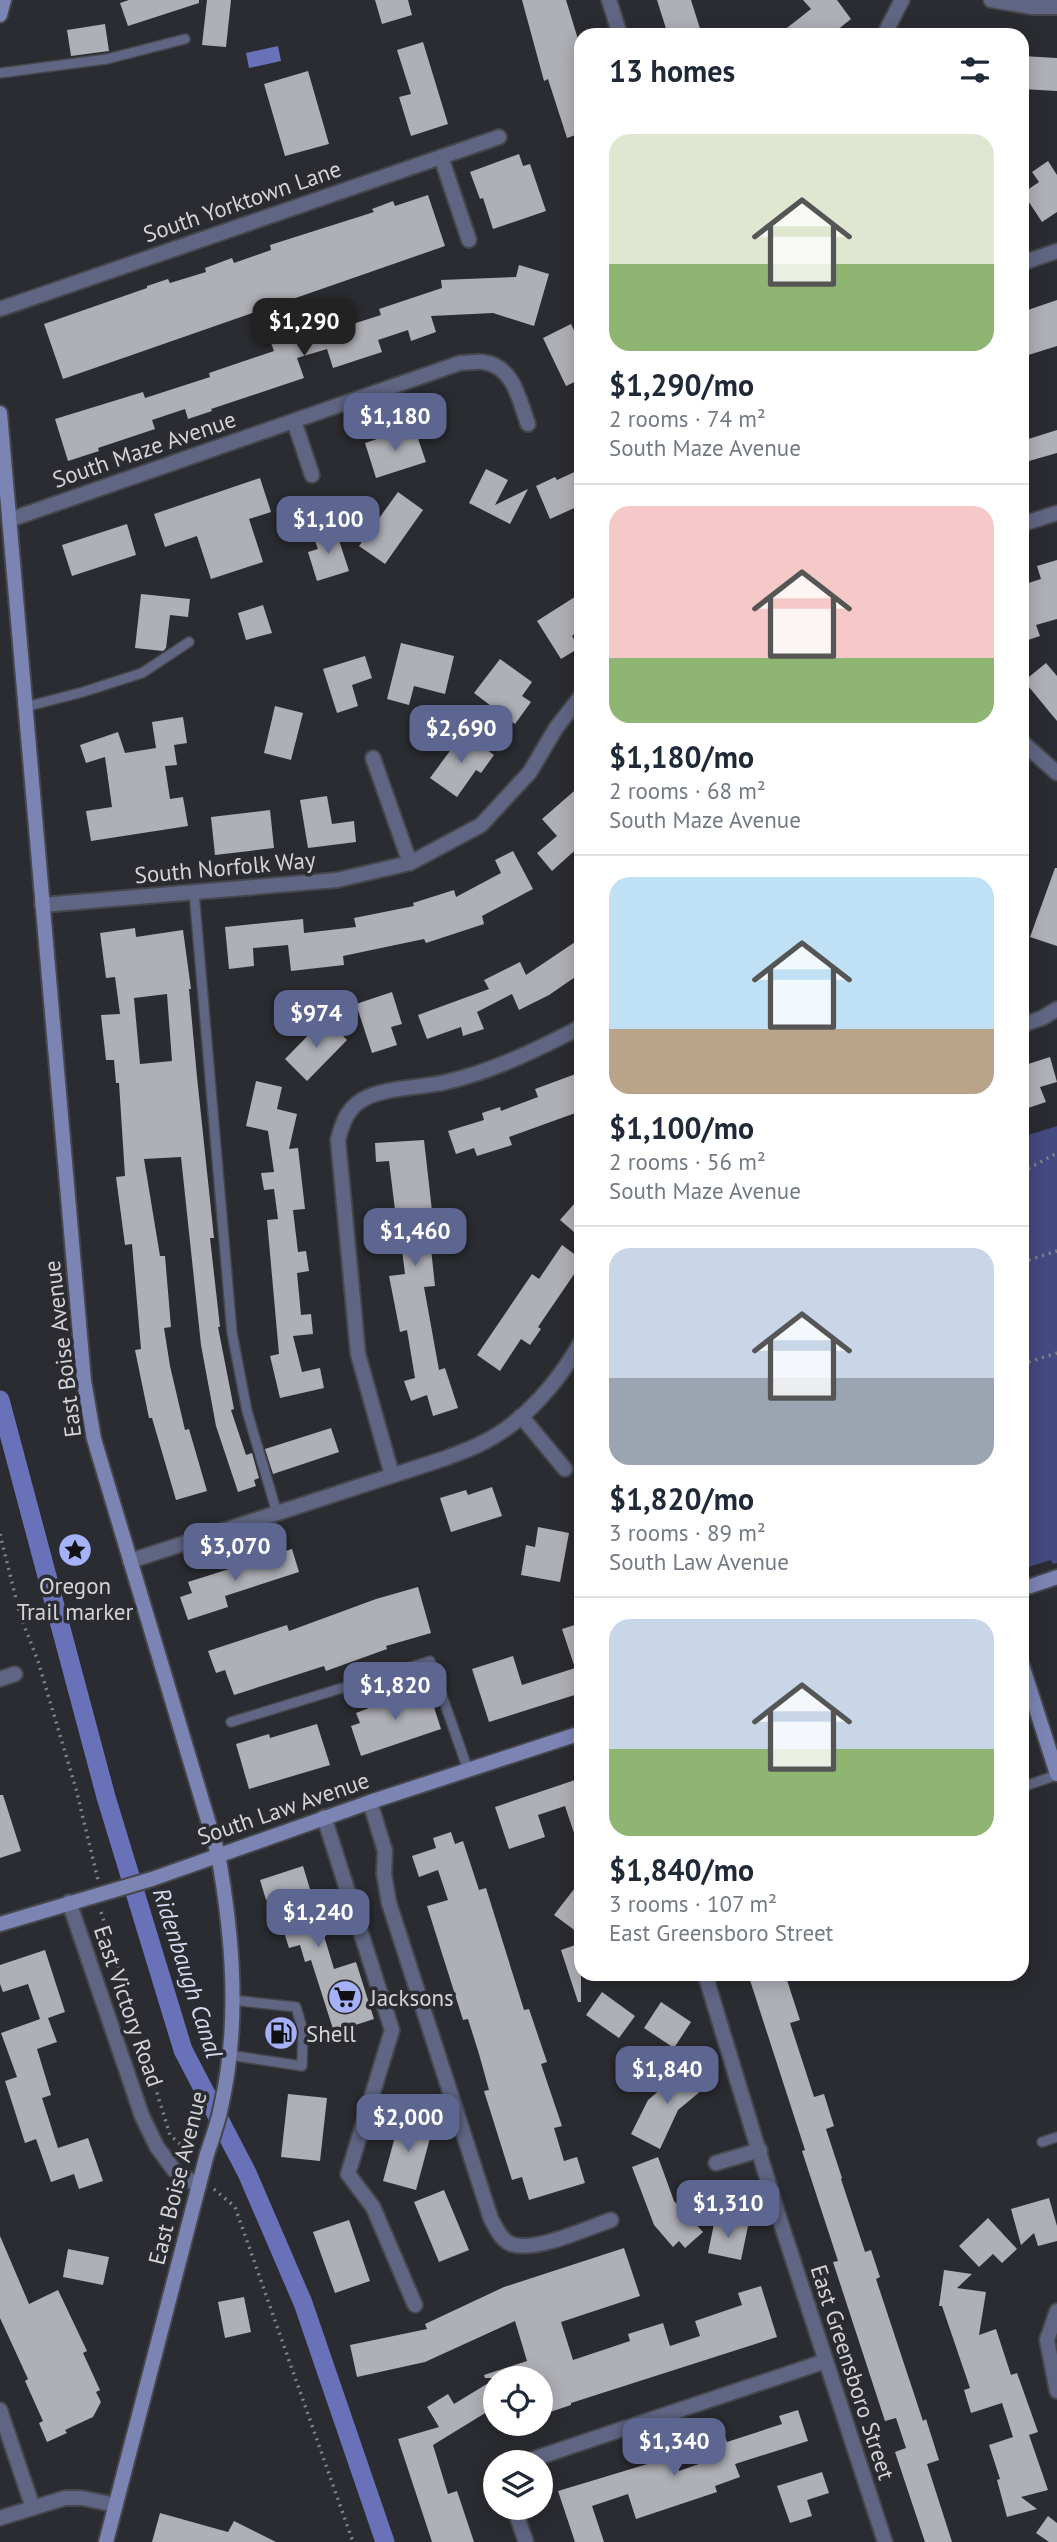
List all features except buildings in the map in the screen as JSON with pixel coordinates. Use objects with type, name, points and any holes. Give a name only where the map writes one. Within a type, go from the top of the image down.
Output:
[{"type":"street","points":[[0,15],[4,0]]},
{"type":"street","points":[[609,0],[618,28]]},
{"type":"street","points":[[888,28],[902,0]]},
{"type":"street","points":[[991,0],[1032,7],[1057,7]]},
{"type":"street","name":"South Yorktown Lane","points":[[0,309],[499,136]]},
{"type":"street","points":[[441,157],[469,240]]},
{"type":"street","points":[[1029,261],[1057,251]]},
{"type":"street","name":"South Maze Avenue","points":[[9,520],[460,363],[484,362],[503,369],[515,386],[528,424]]},
{"type":"street","name":"East Boise Avenue","points":[[0,413],[84,1381],[94,1439],[218,1854],[233,1971],[229,2055],[221,2108],[106,2542]]},
{"type":"street","points":[[293,421],[312,475]]},
{"type":"street","points":[[1029,522],[1057,513]]},
{"type":"street","name":"South Norfolk Way","points":[[42,905],[337,880],[411,863],[481,825],[530,772],[556,728],[574,705]]},
{"type":"street","points":[[1029,748],[1057,773]]},
{"type":"street","points":[[373,758],[411,863]]},
{"type":"street","points":[[1029,1022],[1057,1009]]},
{"type":"street","points":[[392,1475],[365,1385],[354,1322],[338,1140],[342,1124],[363,1099],[376,1094],[447,1082],[519,1059],[574,1031]]},
{"type":"street","points":[[130,1560],[446,1458],[484,1442],[521,1416],[551,1386],[574,1352]]},
{"type":"street","points":[[521,1416],[565,1469]]},
{"type":"street","points":[[1029,1587],[1057,1577]]},
{"type":"street","points":[[1029,1687],[1057,1775]]},
{"type":"street","name":"South Law Avenue","points":[[0,1924],[152,1879],[324,1817],[574,1735]]},
{"type":"street","points":[[370,1802],[385,1851],[384,1874],[388,1903],[491,2219],[498,2233],[509,2243],[536,2245],[611,2220]]},
{"type":"street","points":[[324,1817],[392,2030],[348,2174],[373,2207],[415,2305]]},
{"type":"street","name":"East Victory Road","points":[[69,1902],[147,2126],[157,2147],[174,2170],[199,2186]]},
{"type":"street","name":"East Greensboro Street","points":[[707,1981],[777,2211],[885,2542]]},
{"type":"street","points":[[716,2163],[760,2150]]},
{"type":"street","points":[[1057,2311],[1047,2340],[1057,2391]]},
{"type":"street","points":[[553,2452],[826,2361]]},
{"type":"street","points":[[0,2410],[33,2508]]},
{"type":"street","points":[[0,2518],[65,2498],[82,2498],[116,2505]]},
{"type":"street","points":[[518,2520],[526,2542]]},
{"type":"lane","points":[[0,73],[107,59],[185,39]]},
{"type":"lane","points":[[25,707],[142,673],[189,642]]},
{"type":"lane","points":[[194,892],[232,1333],[247,1411],[277,1513]]},
{"type":"lane","points":[[231,1721],[430,1661],[468,1770]]},
{"type":"lane","points":[[1029,1785],[1057,1775]]},
{"type":"lane","points":[[229,2055],[302,2066],[303,2031],[296,2007],[232,2000]]},
{"type":"lane","points":[[1042,2142],[1057,2137]]},
{"type":"path","points":[[1029,1168],[1057,1153]]},
{"type":"path","points":[[1029,1260],[1057,1251]]},
{"type":"path","points":[[1029,1362],[1057,1353]]},
{"type":"path","points":[[0,1534],[20,1615],[38,1661],[76,1789],[98,1877],[102,1914],[170,2135],[188,2150],[203,2169],[216,2194],[235,2207],[353,2542]]},
{"type":"shaded area","points":[[278,46],[281,61],[249,68],[246,53]]},
{"type":"shaded area","points":[[1057,1126],[1057,1563],[1053,1564],[1051,1560],[1029,1567],[1029,1135]]},
{"type":"waterway","name":"Ridenbaugh Canal","points":[[0,1400],[106,1797],[183,2050],[247,2173],[303,2303],[385,2542]]},
{"type":"place","name":"Oregon Trail marker","points":[[75,1550]]},
{"type":"place","name":"Jacksons","points":[[345,1997]]},
{"type":"place","name":"Shell","points":[[281,2033]]}]
